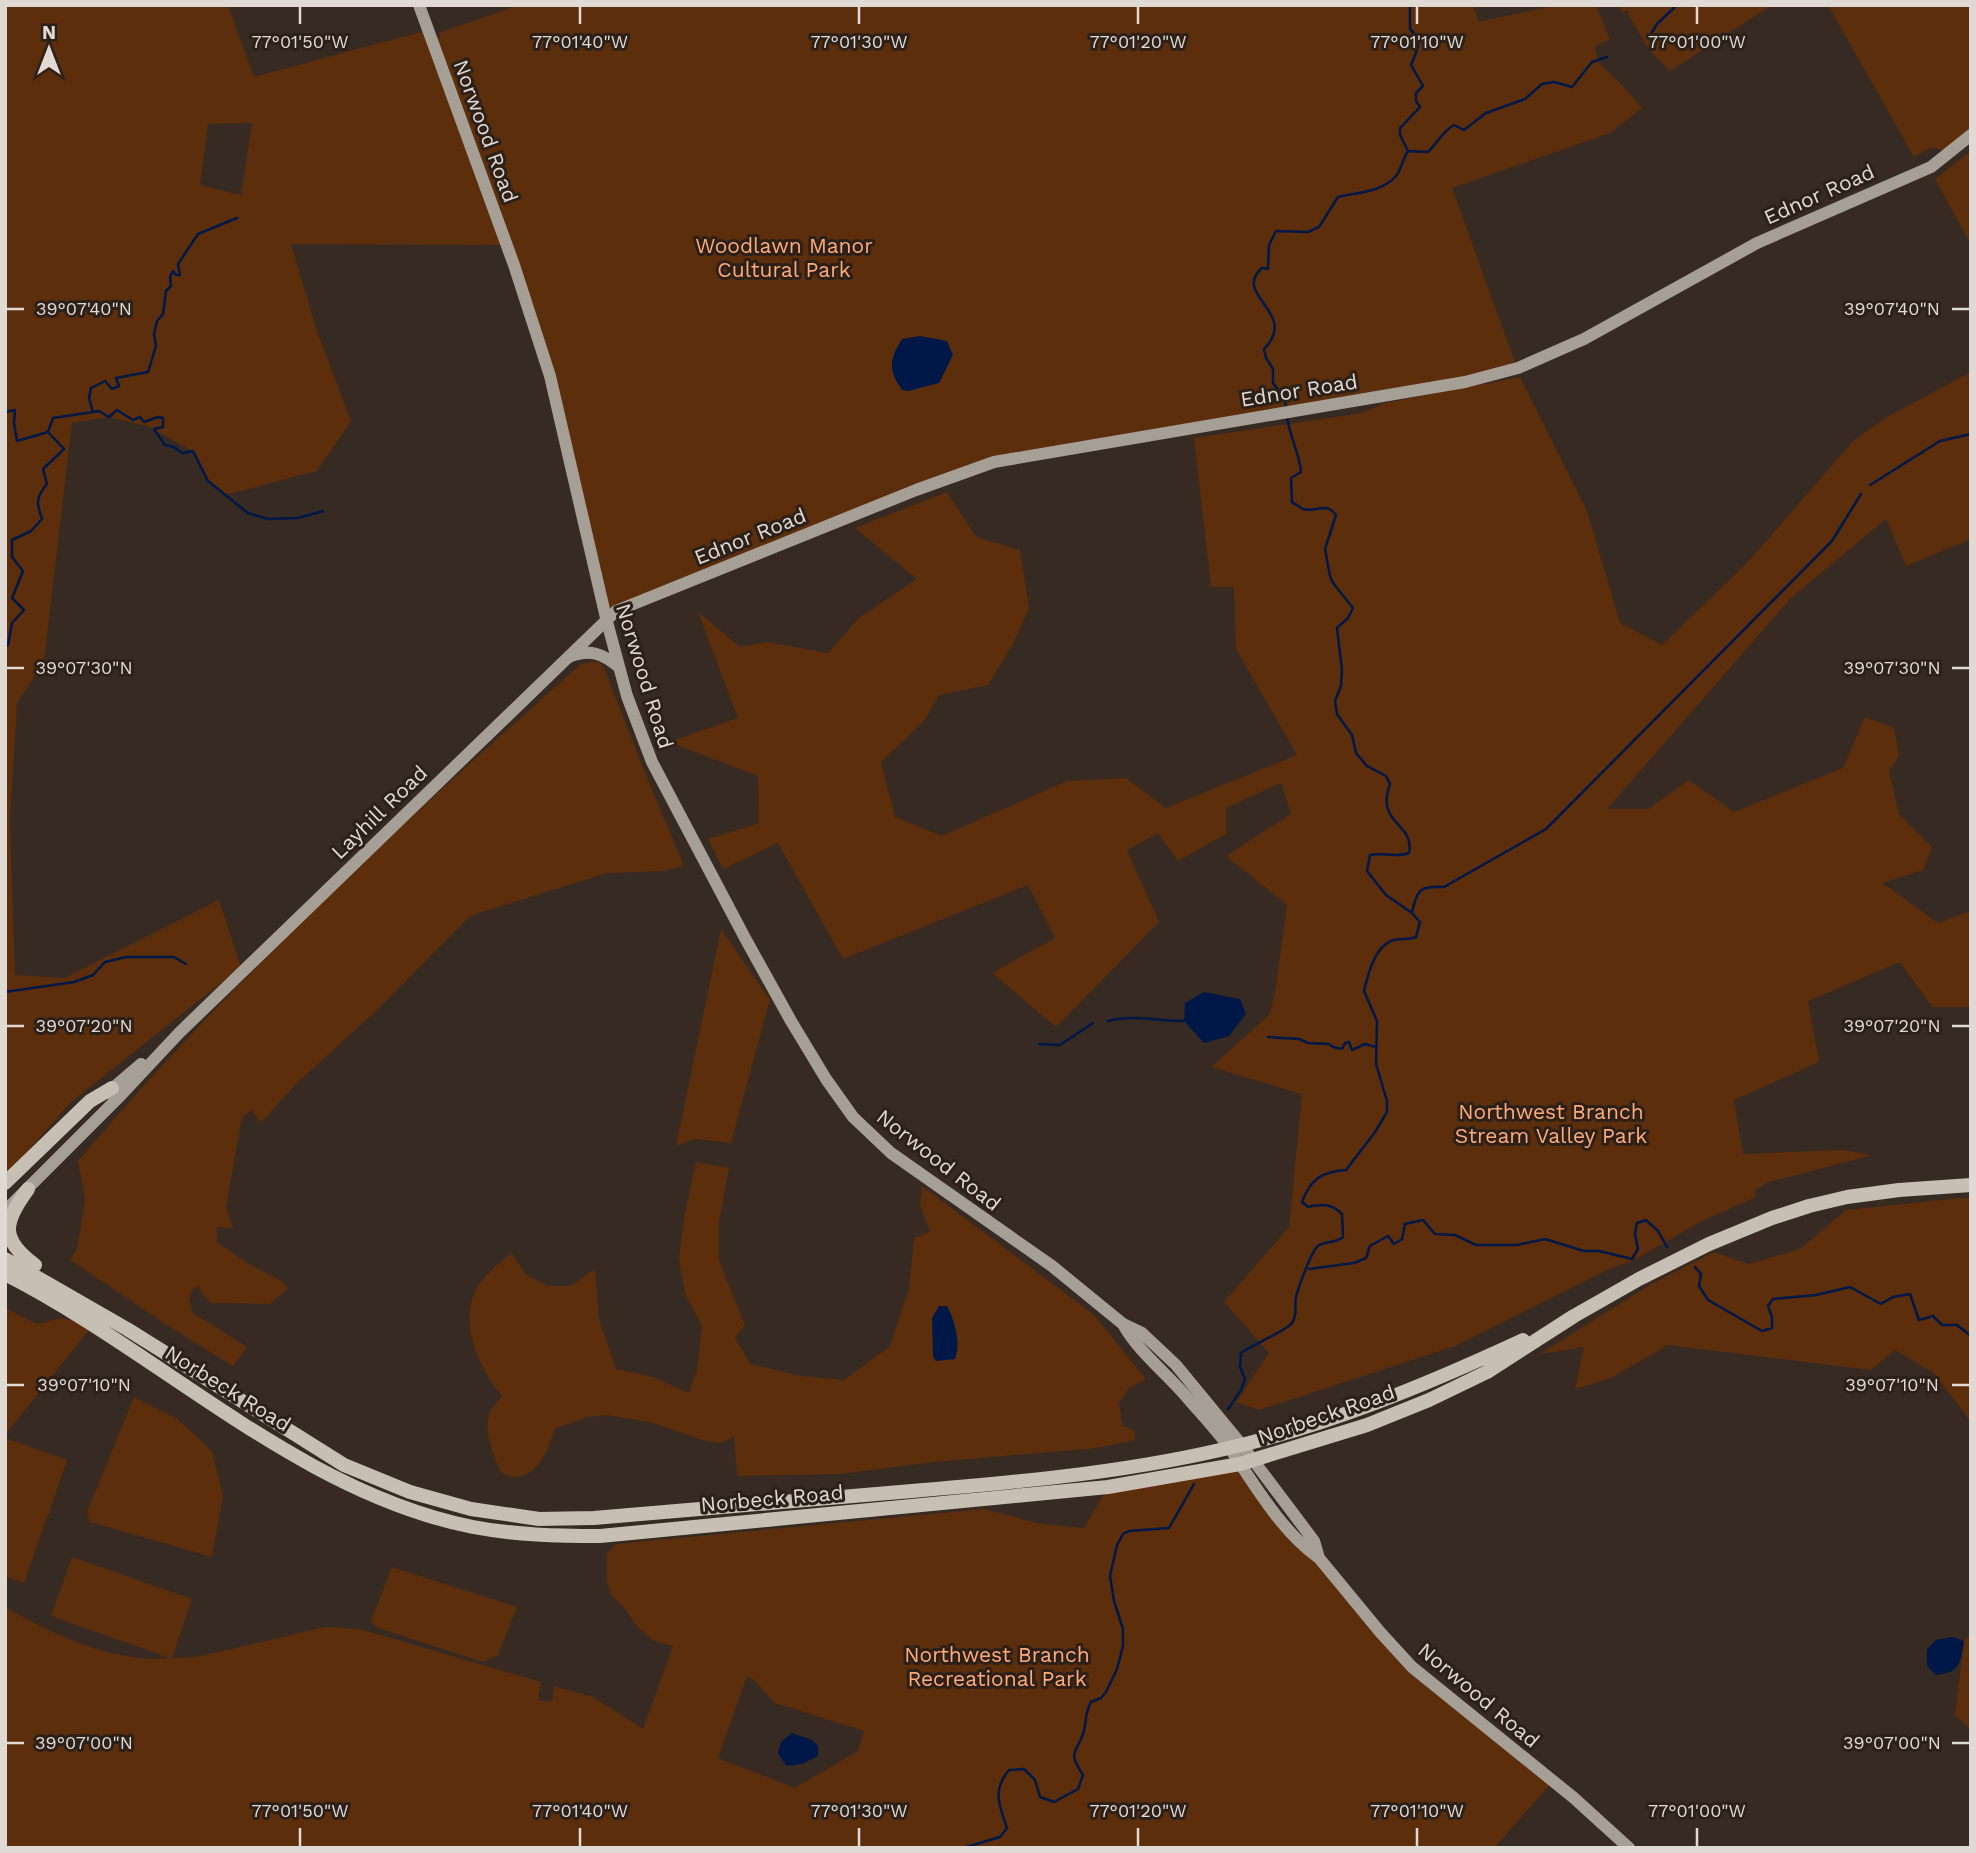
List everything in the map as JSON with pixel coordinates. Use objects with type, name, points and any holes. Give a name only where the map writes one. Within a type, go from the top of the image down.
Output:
[{"type":"main road","name":"Norwood Road","points":[[419,5],[488,191],[543,355],[619,668],[652,762],[791,1021],[826,1079],[853,1117],[891,1153],[1052,1266],[1123,1324],[1142,1332],[1176,1364],[1235,1446],[1278,1516],[1306,1549],[1319,1558],[1412,1667],[1574,1798],[1629,1848]]},
{"type":"main road","name":"Ednor Road","points":[[606,618],[616,611],[975,468],[1037,454],[1465,382],[1518,368],[1610,326],[1757,243],[1920,172],[1971,135]]},
{"type":"main road","name":"Layhill Road","points":[[5,1211],[121,1095],[179,1032],[606,618]]},
{"type":"main road","points":[[563,660],[581,653],[595,652],[608,658],[619,668]]},
{"type":"main road","name":"Layhill Road","points":[[5,1191],[112,1088],[179,1032]]},
{"type":"main road","points":[[5,1182],[89,1101],[112,1088]]},
{"type":"main road","name":"Norbeck Road","points":[[5,1274],[34,1289],[152,1366],[329,1475],[371,1495],[472,1527],[510,1533],[600,1536],[1108,1487],[1246,1463],[1367,1425],[1429,1399],[1487,1371],[1639,1279],[1709,1244],[1772,1218],[1847,1197],[1971,1185]]},
{"type":"main road","points":[[28,1189],[8,1216],[7,1237],[10,1247],[20,1256],[139,1327],[160,1349]]},
{"type":"main road","name":"Norbeck Road","points":[[5,1259],[160,1349],[344,1465],[410,1492],[471,1509],[539,1519],[594,1518],[954,1488],[1151,1464],[1235,1446],[1304,1427],[1401,1394],[1451,1374],[1574,1316]]},
{"type":"main road","points":[[5,1283],[18,1288],[83,1328],[114,1339]]},
{"type":"green space","points":[[5,5],[228,5],[254,77],[428,30],[504,245],[291,244],[316,328],[351,421],[317,471],[225,495],[208,481],[193,451],[147,426],[109,417],[72,423],[44,662],[17,703],[10,820],[15,975],[64,978],[219,900],[241,967],[71,1102],[5,1174]],"holes":[[[252,123],[241,195],[200,185],[208,124]]]},
{"type":"green space","name":"Woodlawn Manor Cultural Park","points":[[519,5],[1473,5],[1479,22],[1557,5],[1596,5],[1610,39],[1594,47],[1600,64],[1642,108],[1610,133],[1452,188],[1515,362],[1513,365],[1448,385],[994,462],[606,618],[563,436],[436,38],[440,37],[439,33]]},
{"type":"green space","points":[[1619,5],[1772,5],[1670,71],[1649,50],[1628,14],[1629,10],[1622,13]]},
{"type":"green space","points":[[1828,5],[1971,5],[1971,135],[1949,152],[1932,147],[1914,157]]},
{"type":"green space","points":[[1971,151],[1971,245],[1935,179]]},
{"type":"green space","name":"Northwest Branch Stream Valley Park","points":[[1971,372],[1971,539],[1906,566],[1886,519],[1791,598],[1607,809],[1648,809],[1689,780],[1734,812],[1843,768],[1865,717],[1894,728],[1899,756],[1889,771],[1899,814],[1932,847],[1923,870],[1882,883],[1938,923],[1971,911],[1971,1007],[1932,1007],[1900,962],[1808,1001],[1819,1062],[1734,1100],[1743,1154],[1843,1150],[1872,1155],[1769,1182],[1754,1191],[1756,1197],[1702,1221],[1634,1260],[1607,1270],[1455,1346],[1259,1410],[1236,1402],[1269,1353],[1224,1302],[1289,1227],[1302,1094],[1211,1067],[1270,1014],[1287,905],[1226,856],[1291,814],[1281,783],[1226,808],[1226,834],[1178,861],[1158,833],[1127,850],[1159,922],[1056,1027],[992,973],[1055,938],[1028,885],[843,959],[778,843],[723,869],[708,839],[759,823],[758,776],[669,742],[738,718],[698,612],[740,647],[767,642],[828,653],[859,618],[917,579],[855,528],[947,492],[976,537],[1020,550],[1029,608],[1013,644],[988,685],[939,695],[925,720],[881,762],[895,817],[942,836],[1067,781],[1126,778],[1166,808],[1297,755],[1236,649],[1234,587],[1211,587],[1194,438],[1362,413],[1385,403],[1520,377],[1587,511],[1620,623],[1662,645],[1748,562],[1854,440],[1887,417]]},
{"type":"green space","points":[[599,661],[684,866],[664,871],[607,873],[470,916],[377,1010],[295,1085],[261,1123],[252,1110],[242,1117],[226,1207],[233,1229],[217,1227],[217,1242],[288,1288],[270,1304],[211,1303],[199,1286],[193,1289],[189,1299],[193,1313],[247,1347],[233,1366],[70,1260],[77,1249],[85,1199],[78,1161],[136,1094],[258,966],[385,842],[581,664]]},
{"type":"green space","points":[[721,929],[770,1000],[731,1143],[695,1139],[676,1146]]},
{"type":"green space","points":[[696,1162],[729,1168],[719,1223],[719,1260],[745,1325],[735,1338],[750,1364],[801,1376],[844,1380],[890,1346],[909,1288],[914,1238],[930,1232],[920,1206],[922,1186],[1093,1314],[1146,1379],[1129,1388],[1119,1402],[1122,1426],[1134,1430],[1135,1440],[1097,1448],[934,1462],[841,1474],[737,1476],[734,1436],[721,1443],[705,1441],[650,1422],[606,1415],[588,1417],[554,1429],[542,1459],[524,1476],[514,1477],[501,1472],[492,1450],[488,1425],[491,1410],[502,1396],[478,1357],[470,1327],[473,1297],[480,1283],[512,1253],[526,1275],[548,1286],[571,1286],[595,1269],[599,1319],[616,1369],[653,1377],[689,1393],[697,1370],[702,1326],[685,1294],[679,1258],[685,1212]]},
{"type":"green space","points":[[1971,1197],[1971,1422],[1934,1373],[1895,1350],[1871,1370],[1668,1345],[1611,1378],[1575,1389],[1584,1347],[1540,1354],[1648,1286],[1714,1252],[1749,1264],[1800,1249],[1846,1210]]},
{"type":"green space","points":[[5,1308],[37,1324],[62,1318],[92,1326],[5,1435]]},
{"type":"green space","points":[[134,1397],[176,1418],[212,1451],[223,1496],[212,1557],[90,1522],[87,1512]]},
{"type":"green space","points":[[5,1438],[67,1460],[51,1513],[48,1514],[24,1583],[5,1576]]},
{"type":"green space","name":"Northwest Branch Recreational Park","points":[[1240,1464],[1379,1632],[1554,1780],[1494,1848],[5,1848],[5,1607],[63,1637],[106,1652],[149,1659],[170,1658],[51,1616],[72,1557],[192,1599],[172,1658],[197,1657],[325,1627],[360,1629],[541,1682],[538,1700],[552,1702],[554,1686],[593,1697],[643,1729],[673,1646],[652,1640],[612,1596],[607,1583],[607,1553],[616,1544],[984,1509],[1042,1524],[1084,1528],[1108,1487]],"holes":[[[747,1676],[775,1703],[864,1731],[858,1751],[795,1788],[718,1758]]]},
{"type":"green space","points":[[392,1567],[517,1607],[498,1655],[483,1662],[378,1628],[371,1621]]},
{"type":"green space","points":[[1971,1633],[1971,1730],[1955,1715],[1964,1641]]},
{"type":"water","points":[[920,336],[947,341],[953,355],[939,383],[902,390],[892,371],[895,353],[902,339]]},
{"type":"water","points":[[1204,992],[1240,999],[1246,1014],[1229,1036],[1204,1043],[1184,1021],[1185,1003]]},
{"type":"water","points":[[939,1306],[947,1306],[955,1325],[955,1359],[936,1361],[933,1356],[932,1318]]},
{"type":"water","points":[[1953,1637],[1964,1641],[1958,1666],[1950,1672],[1936,1675],[1927,1666],[1927,1649],[1936,1640]]},
{"type":"water","points":[[792,1733],[812,1740],[818,1746],[818,1756],[802,1764],[786,1766],[778,1753],[781,1742]]},
{"type":"waterway","points":[[1286,410],[1285,399],[1273,383],[1273,369],[1264,349],[1273,336],[1275,325],[1254,287],[1255,278],[1262,268],[1268,269],[1269,245],[1276,231],[1308,232],[1319,227],[1338,197],[1376,189],[1390,182],[1398,173],[1408,151],[1400,135],[1400,128],[1420,107],[1416,101],[1416,93],[1423,86],[1411,65],[1418,42],[1410,29],[1410,5]]},
{"type":"waterway","points":[[1649,37],[1657,24],[1677,5]]},
{"type":"waterway","points":[[1408,151],[1428,152],[1454,125],[1464,130],[1486,113],[1525,99],[1542,84],[1554,82],[1572,87],[1592,62],[1607,57]]},
{"type":"waterway","points":[[48,432],[53,418],[93,412],[89,398],[91,388],[105,381],[112,389],[119,386],[116,378],[148,372],[156,346],[154,334],[157,321],[163,314],[166,291],[171,286],[170,277],[173,271],[180,275],[178,264],[198,234],[237,218]]},
{"type":"waterway","points":[[5,412],[15,410],[17,441],[48,432],[64,449],[43,469],[47,484],[38,500],[42,519],[31,531],[12,540],[12,557],[23,571],[12,598],[24,610],[12,623],[8,645],[5,647]]},
{"type":"waterway","points":[[93,412],[99,411],[109,417],[117,410],[133,420],[140,417],[144,422],[163,418],[163,427],[154,429],[165,445],[182,453],[193,451],[208,481],[248,513],[268,519],[298,518],[323,511]]},
{"type":"waterway","points":[[1228,1409],[1245,1379],[1240,1367],[1241,1353],[1292,1323],[1298,1292],[1315,1249],[1321,1244],[1343,1237],[1342,1214],[1338,1210],[1326,1205],[1308,1207],[1302,1202],[1309,1187],[1318,1178],[1330,1172],[1346,1170],[1387,1112],[1387,1101],[1376,1064],[1377,1021],[1364,991],[1377,954],[1387,943],[1416,937],[1420,922],[1386,895],[1367,871],[1370,855],[1409,853],[1409,843],[1387,808],[1390,784],[1386,776],[1367,766],[1356,753],[1352,735],[1337,714],[1335,701],[1341,686],[1342,670],[1337,628],[1348,618],[1353,608],[1333,583],[1325,549],[1336,515],[1329,509],[1308,510],[1292,502],[1291,478],[1301,472],[1287,416]]},
{"type":"waterway","points":[[1870,485],[1940,441],[1971,434]]},
{"type":"waterway","points":[[1412,912],[1416,898],[1424,888],[1444,887],[1546,829],[1832,541],[1861,494]]},
{"type":"waterway","points":[[5,992],[74,982],[93,975],[105,962],[126,957],[174,957],[186,964]]},
{"type":"waterway","points":[[1108,1021],[1136,1018],[1184,1021]]},
{"type":"waterway","points":[[1039,1044],[1060,1045],[1093,1023]]},
{"type":"waterway","points":[[1268,1037],[1299,1039],[1342,1049],[1345,1043],[1349,1042],[1352,1050],[1365,1044],[1376,1047]]},
{"type":"waterway","points":[[1309,1269],[1354,1263],[1366,1258],[1370,1246],[1388,1236],[1394,1244],[1402,1239],[1405,1224],[1423,1220],[1435,1234],[1455,1235],[1476,1245],[1517,1245],[1545,1239],[1584,1251],[1599,1251],[1632,1259],[1638,1249],[1635,1234],[1637,1223],[1646,1220],[1658,1231],[1667,1247]]},
{"type":"waterway","points":[[1695,1267],[1701,1274],[1699,1286],[1708,1300],[1762,1331],[1772,1328],[1768,1306],[1773,1299],[1816,1295],[1850,1287],[1881,1304],[1893,1297],[1910,1294],[1919,1320],[1933,1316],[1942,1325],[1957,1325],[1971,1336]]},
{"type":"waterway","points":[[963,1848],[1000,1837],[1007,1828],[999,1791],[1000,1784],[1009,1770],[1024,1769],[1035,1780],[1040,1797],[1054,1802],[1078,1789],[1083,1775],[1074,1754],[1083,1734],[1087,1711],[1091,1702],[1101,1698],[1106,1692],[1117,1669],[1123,1646],[1123,1629],[1110,1576],[1117,1545],[1123,1534],[1129,1531],[1169,1528],[1194,1484]]}]
